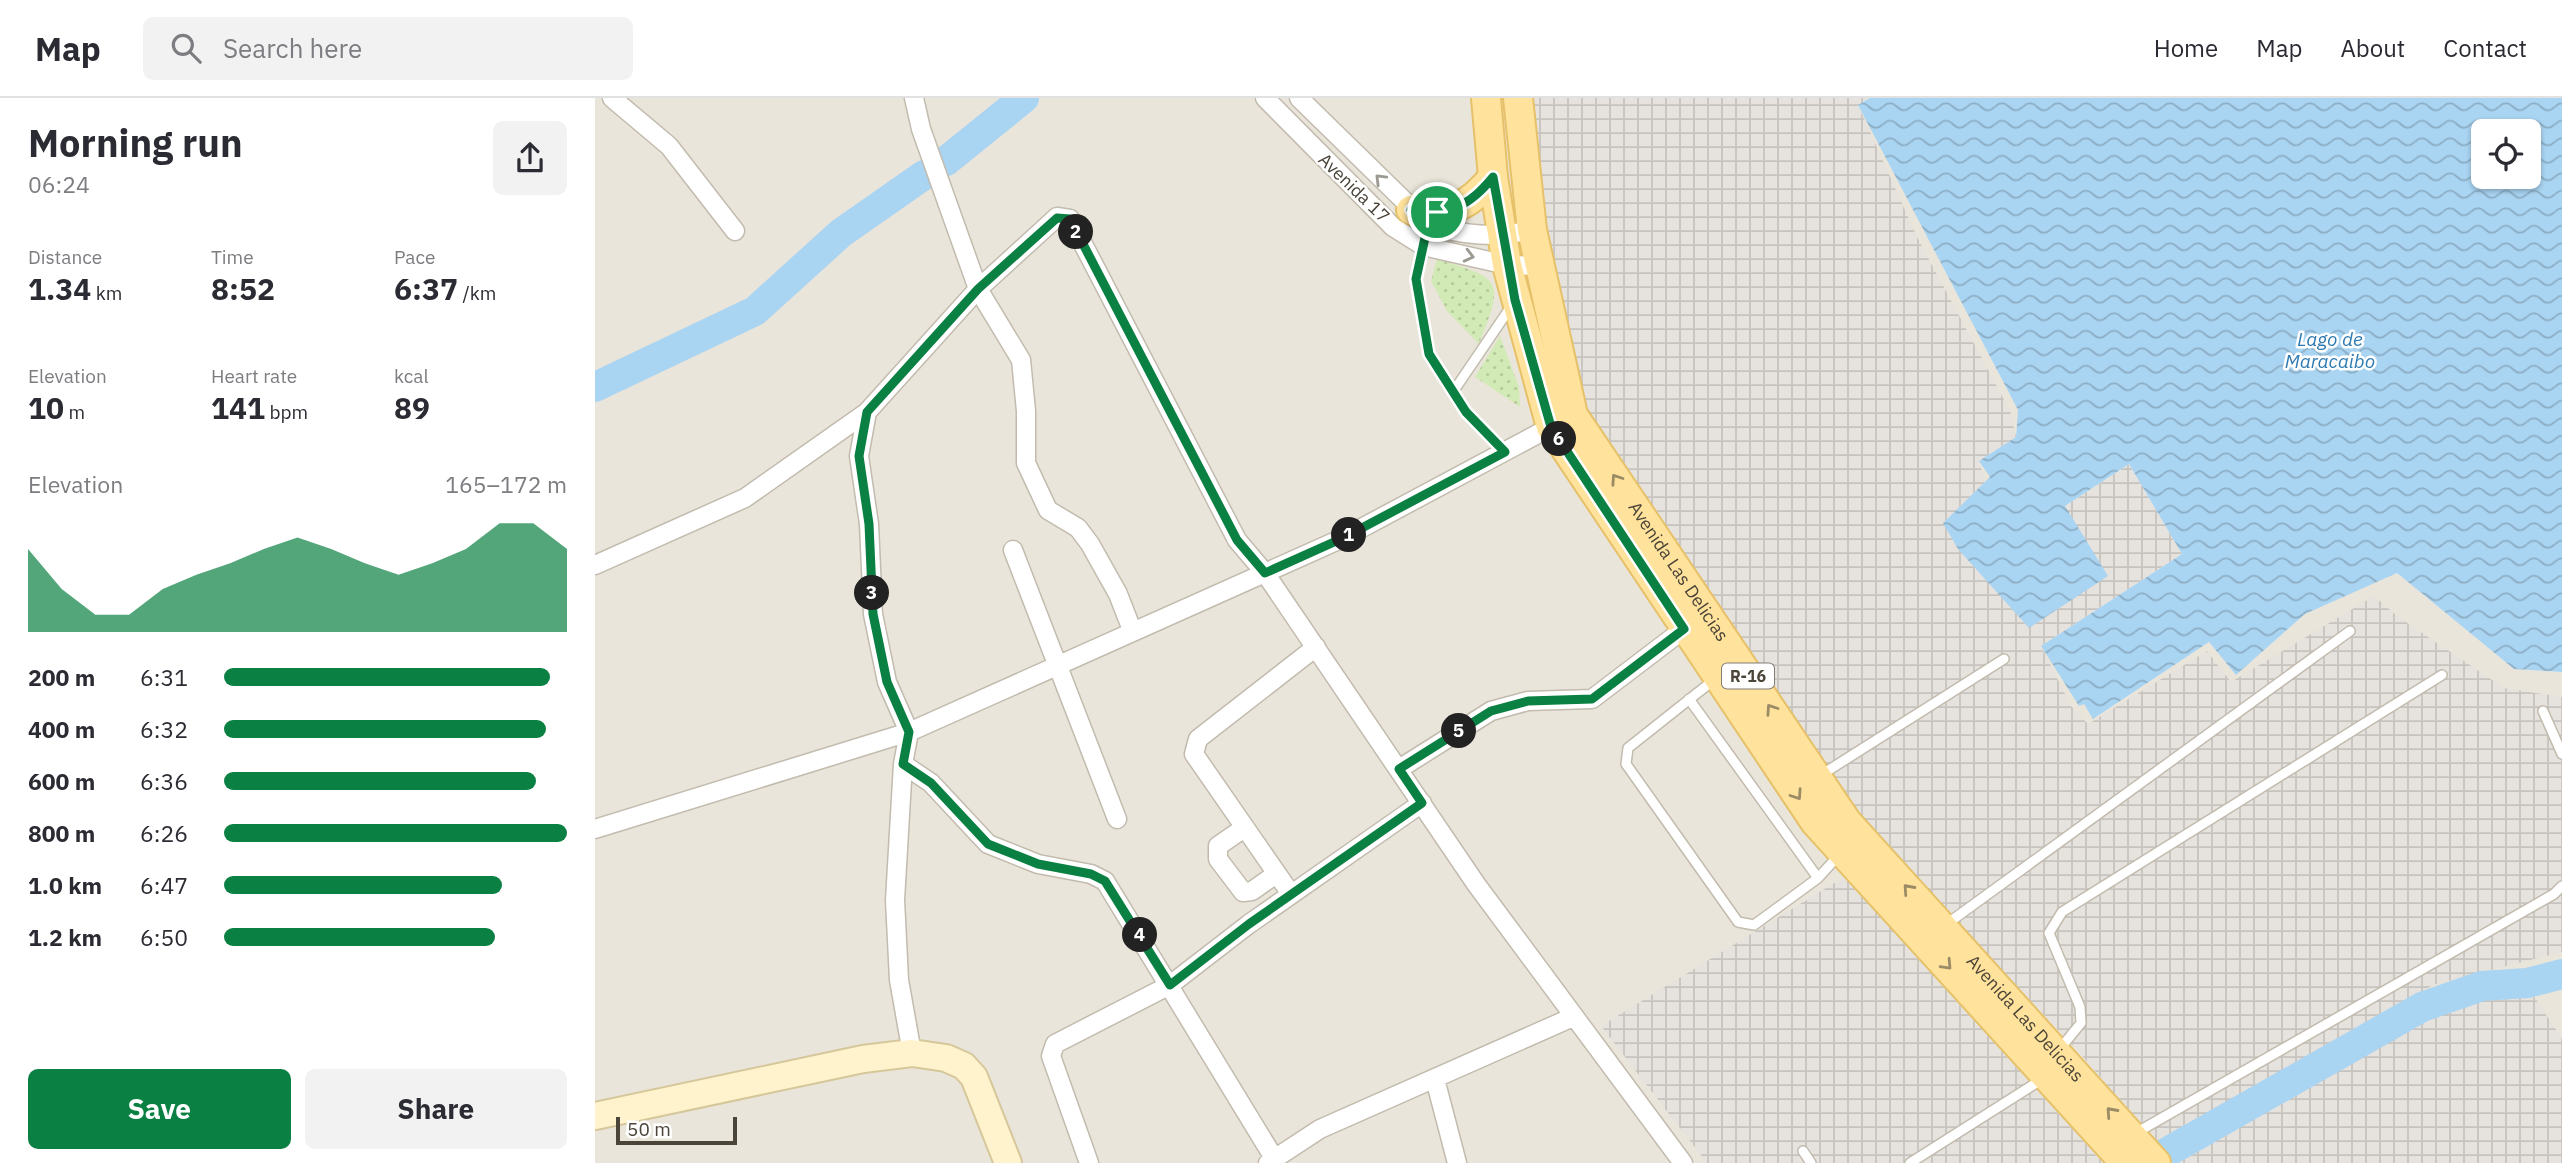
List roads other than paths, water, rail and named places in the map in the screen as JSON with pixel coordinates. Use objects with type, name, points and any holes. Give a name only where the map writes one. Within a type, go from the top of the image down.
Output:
[{"type":"main road","name":"Avenida Las Delicias","points":[[1486,98],[1493,177],[1515,300],[1562,421],[1682,609],[1717,677],[1815,822],[1842,852],[2052,1064],[2132,1135],[2156,1163]]},
{"type":"main road","name":"Avenida Las Delicias","points":[[1518,98],[1532,230],[1540,266],[1562,421]]},
{"type":"main road","points":[[1419,217],[1469,203],[1493,177]]},
{"type":"main road","name":"Avenida Las Delicias","points":[[1682,609],[1817,778],[1847,822],[1943,927],[2052,1064],[2125,1163]]},
{"type":"street","points":[[612,98],[669,146],[735,230]]},
{"type":"street","points":[[914,98],[921,129],[978,289],[1021,360],[1026,411],[1025,463],[1048,510],[1078,528],[1090,544],[1118,594],[1132,630]]},
{"type":"street","name":"Avenida 17","points":[[1265,98],[1394,226],[1423,246],[1507,265],[1540,266]]},
{"type":"street","name":"Avenida 17","points":[[1299,98],[1419,217],[1455,234],[1502,236],[1532,230]]},
{"type":"street","points":[[595,565],[745,498],[867,412],[978,289],[1057,218],[1070,219],[1237,540],[1265,573],[1573,1017],[1682,1163]]},
{"type":"street","points":[[867,412],[859,456],[869,524],[873,614],[887,682],[909,732],[903,764],[895,900],[899,980],[912,1053]]},
{"type":"street","points":[[595,829],[909,732],[1057,667],[1132,630],[1343,538],[1562,421]]},
{"type":"street","points":[[1013,550],[1117,819]]},
{"type":"street","points":[[1399,769],[1491,711],[1528,701],[1592,699],[1682,609]]},
{"type":"street","points":[[1291,894],[1194,754],[1194,746],[1198,739],[1316,647]]},
{"type":"street","points":[[903,764],[931,783],[988,844],[1038,864],[1091,874],[1105,881],[1170,985],[1273,1162],[1319,1129],[1573,1017]]},
{"type":"street","points":[[1089,1163],[1072,1123],[1051,1050],[1055,1044],[1170,985],[1291,894],[1422,803]]},
{"type":"street","points":[[1244,828],[1219,846],[1218,859],[1243,892],[1252,891],[1276,874]]},
{"type":"street","points":[[595,1116],[863,1059],[912,1053],[946,1058],[964,1066],[974,1077],[1008,1163]]},
{"type":"street","points":[[1435,1079],[1457,1163]]},
{"type":"lane","points":[[1419,217],[1423,246],[1416,279],[1429,354],[1466,412],[1505,452]]},
{"type":"lane","points":[[1453,392],[1515,300]]},
{"type":"lane","points":[[1943,927],[2350,631]]},
{"type":"lane","points":[[1817,778],[2004,659]]},
{"type":"lane","points":[[1910,1163],[2052,1064],[2081,1023],[2080,1007],[2049,933],[2062,912],[2442,675]]},
{"type":"lane","points":[[1717,677],[1628,748],[1626,764],[1738,922],[1754,925],[1818,878],[1842,852]]},
{"type":"lane","points":[[1689,699],[1818,878]]},
{"type":"lane","points":[[2543,711],[2562,754]]},
{"type":"lane","points":[[2132,1135],[2542,901],[2562,886]]},
{"type":"lane","points":[[1803,1151],[1811,1163]]},
{"type":"water","name":"Lago de Maracaibo","points":[[1870,98],[2562,98],[2562,672],[2514,669],[2397,573],[2305,614],[2236,675],[2209,642],[2093,719],[2084,704],[2079,706],[2041,646],[2182,554],[2129,464],[2065,506],[2108,576],[2029,628],[1958,549],[1943,523],[1990,477],[1979,461],[2016,437],[2018,410],[1858,105]]},
{"type":"waterway","points":[[946,161],[1024,98]]},
{"type":"waterway","points":[[595,387],[755,311],[841,233],[924,175]]},
{"type":"waterway","points":[[2162,1155],[2422,1007],[2482,986],[2527,983],[2562,974]]}]
